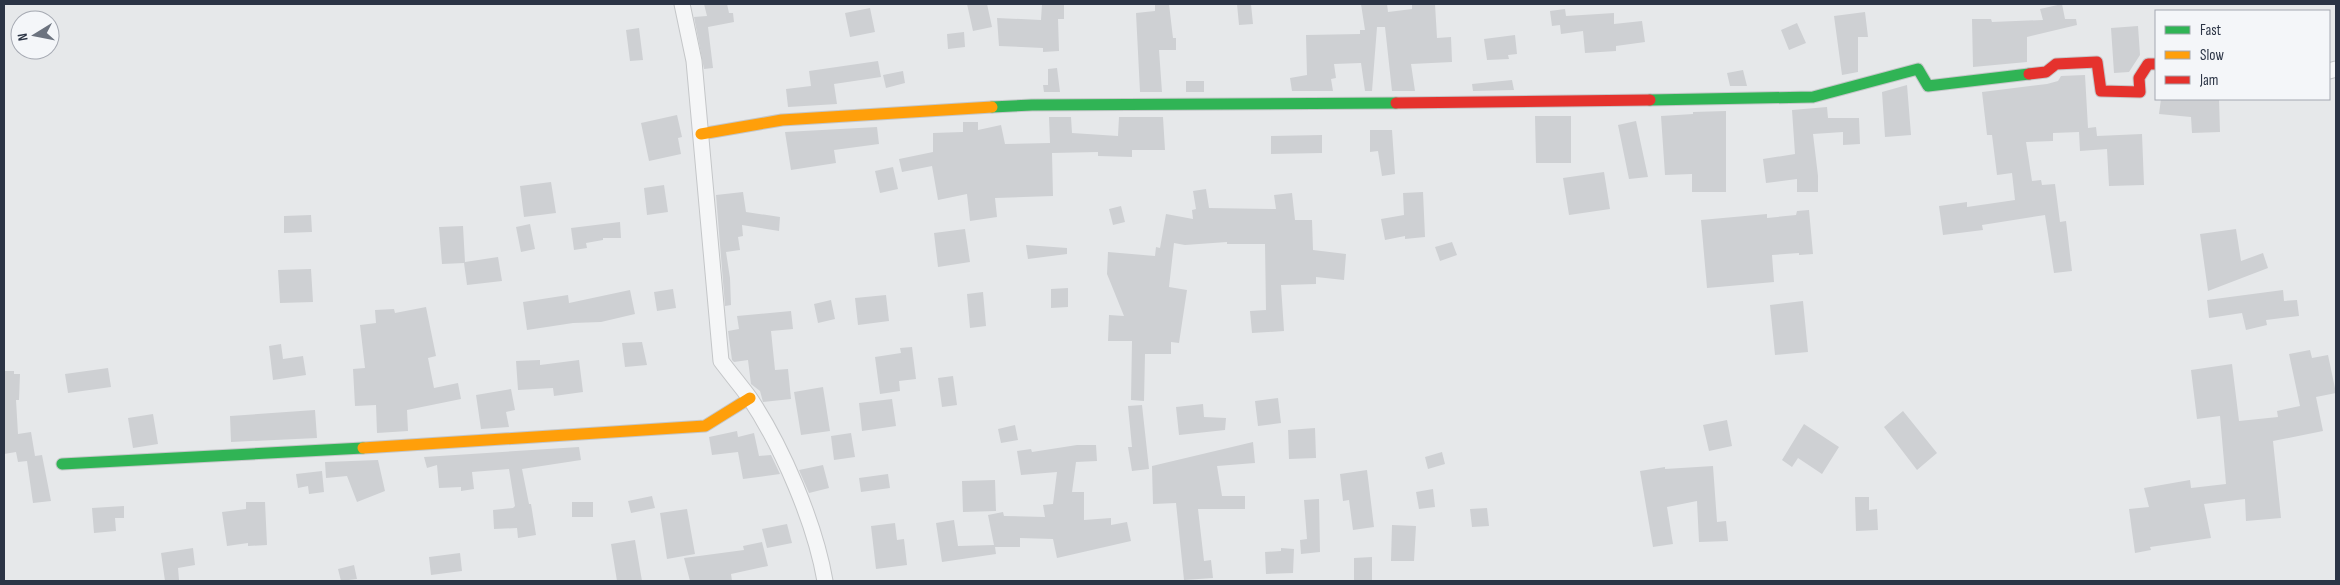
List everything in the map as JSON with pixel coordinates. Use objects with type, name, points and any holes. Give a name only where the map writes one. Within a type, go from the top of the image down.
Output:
[{"type":"street","points":[[682,4],[694,61],[721,361],[750,398],[777,446],[802,503],[825,581]]},
{"type":"street","points":[[701,134],[782,120],[1032,105],[1494,103],[1813,97],[1918,70],[1928,86],[2046,72],[2056,64],[2096,62],[2101,91],[2140,92],[2139,78],[2146,71],[2148,64],[2155,64]]},
{"type":"street","points":[[62,464],[463,443],[705,426],[750,398]]},
{"type":"building","points":[[704,4],[727,4],[729,13],[733,13],[734,22],[708,27],[713,68],[704,69],[694,17],[707,16]]},
{"type":"building","points":[[967,4],[987,4],[992,27],[973,31]]},
{"type":"building","points":[[1042,4],[1064,4],[1064,19],[1058,19],[1059,51],[1043,52],[1043,48],[999,46],[997,18],[1041,20]]},
{"type":"building","points":[[1155,4],[1169,4],[1173,38],[1176,38],[1176,50],[1159,50],[1162,92],[1140,92],[1136,13],[1155,11]]},
{"type":"building","points":[[1237,4],[1251,4],[1253,24],[1239,25]]},
{"type":"building","points":[[1361,4],[1387,4],[1388,12],[1412,9],[1412,4],[1435,4],[1437,38],[1451,37],[1452,62],[1411,64],[1415,91],[1392,91],[1385,27],[1377,27],[1372,91],[1365,91],[1361,63],[1334,64],[1336,78],[1331,79],[1333,91],[1292,91],[1290,78],[1307,75],[1306,35],[1360,34],[1360,30],[1365,30]]},
{"type":"building","points":[[2062,4],[2065,19],[2076,19],[2077,25],[2027,37],[2027,62],[1973,67],[1972,19],[1991,19],[1992,22],[2043,20],[2040,9]]},
{"type":"building","points":[[870,8],[875,32],[850,37],[845,13]]},
{"type":"building","points":[[1565,9],[1566,16],[1614,13],[1614,24],[1642,21],[1645,42],[1616,46],[1616,51],[1585,53],[1583,31],[1561,34],[1560,25],[1552,26],[1550,11]]},
{"type":"building","points":[[1865,12],[1868,37],[1858,37],[1858,72],[1842,75],[1834,16]]},
{"type":"building","points":[[1797,23],[1806,43],[1789,50],[1781,30]]},
{"type":"building","points":[[2138,26],[2140,55],[2129,72],[2114,73],[2111,28]]},
{"type":"building","points":[[639,28],[643,60],[630,61],[626,30]]},
{"type":"building","points":[[964,32],[965,47],[948,49],[947,34]]},
{"type":"building","points":[[1515,35],[1517,54],[1508,55],[1509,59],[1487,60],[1484,39]]},
{"type":"building","points":[[878,61],[881,77],[834,84],[837,104],[788,107],[786,89],[811,86],[809,71]]},
{"type":"building","points":[[1057,68],[1060,92],[1044,92],[1043,85],[1048,85],[1048,69]]},
{"type":"building","points":[[1743,70],[1747,86],[1730,86],[1727,73]]},
{"type":"building","points":[[903,71],[905,83],[886,88],[883,75]]},
{"type":"building","points":[[2085,75],[2088,128],[2096,127],[2097,136],[2142,134],[2144,185],[2109,186],[2107,149],[2080,151],[2079,132],[2053,133],[2053,141],[2026,142],[2032,181],[2041,180],[2042,185],[2055,184],[2060,222],[2066,221],[2072,271],[2054,273],[2045,215],[1982,225],[1983,230],[1943,235],[1939,206],[1967,202],[1967,207],[2015,200],[2012,173],[1997,175],[1992,135],[1987,135],[1982,92],[2047,84],[2058,81],[2061,76]]},
{"type":"building","points":[[1512,80],[1514,90],[1473,91],[1472,84]]},
{"type":"building","points":[[1186,81],[1204,81],[1204,92],[1186,92]]},
{"type":"building","points":[[1907,85],[1911,135],[1885,137],[1882,92]]},
{"type":"building","points":[[2161,100],[2219,100],[2220,132],[2192,133],[2191,117],[2159,114]]},
{"type":"building","points":[[1827,107],[1828,118],[1859,118],[1860,144],[1843,145],[1843,132],[1813,134],[1818,192],[1797,192],[1797,179],[1766,183],[1763,159],[1795,154],[1792,110]]},
{"type":"building","points":[[1726,111],[1726,192],[1692,192],[1692,174],[1665,175],[1661,116],[1693,114],[1693,112]]},
{"type":"building","points":[[677,115],[682,137],[678,138],[681,154],[649,161],[641,123]]},
{"type":"building","points":[[1535,116],[1571,116],[1571,163],[1536,163]]},
{"type":"building","points":[[1049,117],[1071,117],[1072,133],[1118,136],[1119,117],[1163,117],[1165,150],[1132,150],[1132,157],[1098,156],[1098,152],[1052,153],[1053,196],[995,198],[997,217],[970,221],[967,194],[938,200],[932,166],[902,172],[899,159],[933,152],[933,133],[963,132],[963,122],[978,122],[978,130],[1001,125],[1005,144],[1050,143]]},
{"type":"building","points":[[1636,121],[1648,177],[1629,179],[1618,125]]},
{"type":"building","points":[[877,127],[879,144],[834,150],[836,163],[791,170],[785,132]]},
{"type":"building","points":[[1370,130],[1392,130],[1395,174],[1382,176],[1378,151],[1370,152]]},
{"type":"building","points":[[1322,135],[1322,153],[1271,154],[1271,136]]},
{"type":"building","points":[[893,167],[898,189],[880,193],[875,171]]},
{"type":"building","points":[[1604,172],[1610,209],[1569,215],[1563,178]]},
{"type":"building","points":[[551,182],[556,213],[524,217],[520,186]]},
{"type":"building","points":[[664,185],[668,212],[647,215],[644,188]]},
{"type":"building","points":[[1206,189],[1209,208],[1276,209],[1274,195],[1292,193],[1295,220],[1312,220],[1313,250],[1346,254],[1344,280],[1316,277],[1316,284],[1281,285],[1284,331],[1252,333],[1250,311],[1266,310],[1265,244],[1227,244],[1227,242],[1185,245],[1174,243],[1169,287],[1187,290],[1179,343],[1171,342],[1171,354],[1145,354],[1144,401],[1131,400],[1132,341],[1108,341],[1109,315],[1124,316],[1107,274],[1108,252],[1155,256],[1156,247],[1160,248],[1166,214],[1193,219],[1192,210],[1196,209],[1193,191]]},
{"type":"building","points":[[743,192],[746,212],[780,217],[779,231],[742,225],[743,236],[738,237],[740,250],[726,252],[730,278],[731,305],[725,306],[716,195]]},
{"type":"building","points":[[1423,192],[1425,237],[1405,239],[1405,236],[1385,240],[1381,219],[1404,215],[1403,193]]},
{"type":"building","points":[[1121,206],[1125,222],[1113,225],[1109,209]]},
{"type":"building","points":[[1809,210],[1813,254],[1772,255],[1774,282],[1707,288],[1701,220],[1767,214],[1767,218],[1796,215],[1797,211]]},
{"type":"building","points":[[311,215],[312,232],[284,233],[284,216]]},
{"type":"building","points":[[620,222],[621,238],[603,238],[603,240],[586,243],[587,248],[574,250],[571,228]]},
{"type":"building","points":[[530,224],[535,249],[521,252],[516,227]]},
{"type":"building","points":[[463,226],[465,262],[498,257],[502,281],[467,285],[464,263],[442,264],[439,227]]},
{"type":"building","points":[[965,229],[970,262],[938,267],[934,233]]},
{"type":"building","points":[[2236,229],[2241,261],[2263,253],[2268,268],[2208,291],[2200,234]]},
{"type":"building","points":[[1452,242],[1457,255],[1440,261],[1435,247]]},
{"type":"building","points":[[1026,245],[1067,248],[1067,254],[1028,259]]},
{"type":"building","points":[[311,269],[313,302],[280,303],[278,270]]},
{"type":"building","points":[[1068,288],[1068,307],[1051,308],[1051,289]]},
{"type":"building","points":[[673,289],[676,308],[657,311],[654,292]]},
{"type":"building","points":[[630,290],[635,314],[601,322],[573,323],[527,330],[523,302],[568,295],[569,303]]},
{"type":"building","points":[[2283,290],[2284,301],[2297,300],[2299,316],[2266,320],[2267,325],[2246,330],[2242,313],[2209,318],[2207,300]]},
{"type":"building","points":[[983,292],[986,326],[970,328],[967,294]]},
{"type":"building","points":[[886,295],[889,321],[858,325],[855,298]]},
{"type":"building","points":[[831,300],[835,319],[818,323],[814,304]]},
{"type":"building","points":[[1803,301],[1808,352],[1775,355],[1770,305]]},
{"type":"building","points":[[426,307],[436,356],[428,358],[434,388],[458,383],[461,399],[407,410],[408,431],[377,433],[376,405],[355,406],[353,369],[365,368],[360,325],[376,323],[375,310],[394,309],[395,313]]},
{"type":"building","points":[[791,311],[793,329],[771,331],[775,370],[788,369],[791,399],[763,402],[760,391],[751,384],[748,360],[734,362],[732,360],[728,331],[739,329],[737,316]]},
{"type":"building","points":[[642,342],[647,365],[625,367],[622,343]]},
{"type":"building","points":[[281,344],[283,359],[303,356],[306,375],[273,380],[269,346]]},
{"type":"building","points":[[912,347],[916,379],[899,381],[900,391],[880,394],[875,357],[901,353],[900,348]]},
{"type":"building","points":[[2310,350],[2312,358],[2328,355],[2336,393],[2316,397],[2323,431],[2273,441],[2281,518],[2246,521],[2245,499],[2204,504],[2211,538],[2150,547],[2151,550],[2135,553],[2129,509],[2149,507],[2144,488],[2190,480],[2191,488],[2226,484],[2220,416],[2197,419],[2191,370],[2232,364],[2239,421],[2278,417],[2277,411],[2300,406],[2289,354]]},
{"type":"building","points":[[540,360],[540,365],[579,360],[583,392],[554,396],[553,388],[518,390],[516,361]]},
{"type":"building","points":[[108,368],[111,387],[68,393],[65,374]]},
{"type":"building","points":[[4,371],[14,371],[14,374],[20,374],[19,400],[16,400],[18,434],[31,432],[35,456],[42,455],[51,501],[33,503],[27,461],[18,462],[16,452],[4,454]]},
{"type":"building","points":[[953,376],[957,405],[942,407],[938,378]]},
{"type":"building","points":[[823,387],[830,431],[801,435],[794,392]]},
{"type":"building","points":[[511,389],[515,410],[506,412],[509,427],[481,429],[476,395]]},
{"type":"building","points":[[1278,398],[1281,423],[1258,426],[1255,401]]},
{"type":"building","points":[[892,399],[896,426],[862,431],[859,403]]},
{"type":"building","points":[[1203,404],[1204,417],[1226,418],[1225,430],[1179,435],[1176,407]]},
{"type":"building","points":[[1142,405],[1149,469],[1132,471],[1128,447],[1132,447],[1128,406]]},
{"type":"building","points":[[315,410],[317,438],[231,442],[230,416]]},
{"type":"building","points":[[1903,411],[1937,453],[1917,470],[1884,427]]},
{"type":"building","points":[[153,414],[158,444],[133,448],[128,418]]},
{"type":"building","points":[[1727,420],[1732,446],[1709,451],[1703,425]]},
{"type":"building","points":[[1804,424],[1839,447],[1822,474],[1798,458],[1792,467],[1782,460]]},
{"type":"building","points":[[1015,425],[1018,440],[1001,443],[998,429]]},
{"type":"building","points":[[1315,428],[1316,458],[1289,459],[1288,430]]},
{"type":"building","points":[[737,431],[738,437],[754,433],[759,456],[771,455],[780,474],[743,479],[738,452],[712,455],[709,437]]},
{"type":"building","points":[[851,433],[855,457],[834,460],[831,436]]},
{"type":"building","points":[[1253,442],[1255,463],[1217,466],[1222,496],[1245,496],[1245,509],[1198,509],[1204,561],[1211,560],[1213,578],[1184,580],[1176,503],[1153,504],[1152,466]]},
{"type":"building","points":[[1077,445],[1096,445],[1097,461],[1076,462],[1072,492],[1084,492],[1084,520],[1111,518],[1111,525],[1127,522],[1131,541],[1057,558],[1053,539],[1020,538],[1020,547],[995,547],[996,554],[942,562],[936,523],[954,520],[958,546],[994,545],[988,515],[1003,512],[1004,516],[1045,517],[1043,505],[1053,504],[1057,472],[1021,475],[1017,451],[1031,449],[1032,452]]},
{"type":"building","points":[[579,447],[581,460],[522,469],[529,504],[531,504],[536,535],[518,538],[517,528],[494,529],[493,510],[513,508],[515,506],[509,469],[472,472],[474,489],[461,491],[461,487],[439,488],[437,465],[427,468],[424,457]]},
{"type":"building","points":[[1442,452],[1445,464],[1428,469],[1425,457]]},
{"type":"building","points":[[378,460],[385,491],[357,502],[347,476],[326,478],[325,462]]},
{"type":"building","points":[[823,465],[829,488],[809,493],[799,470]]},
{"type":"building","points":[[1713,466],[1717,522],[1726,521],[1728,541],[1699,542],[1697,501],[1667,507],[1673,544],[1653,547],[1640,471],[1665,467],[1665,469]]},
{"type":"building","points":[[1367,470],[1374,527],[1353,530],[1349,500],[1343,501],[1340,474]]},
{"type":"building","points":[[322,471],[324,492],[309,494],[308,486],[298,488],[296,474]]},
{"type":"building","points":[[888,474],[890,488],[861,492],[859,478]]},
{"type":"building","points":[[995,480],[996,511],[963,512],[962,481]]},
{"type":"building","points":[[1433,489],[1435,507],[1419,509],[1416,492]]},
{"type":"building","points":[[652,496],[655,508],[631,513],[628,501]]},
{"type":"building","points":[[1855,497],[1869,497],[1869,510],[1877,509],[1878,530],[1856,531]]},
{"type":"building","points":[[1319,499],[1320,552],[1301,554],[1300,540],[1307,539],[1304,500]]},
{"type":"building","points":[[246,502],[265,502],[267,545],[248,546],[248,543],[227,546],[222,512],[246,509]]},
{"type":"building","points":[[572,502],[593,502],[593,517],[572,517]]},
{"type":"building","points":[[124,506],[124,518],[115,518],[116,531],[94,533],[92,508]]},
{"type":"building","points":[[1487,508],[1489,526],[1472,527],[1470,509]]},
{"type":"building","points":[[687,509],[695,554],[667,559],[660,513]]},
{"type":"building","points":[[895,523],[897,540],[904,539],[907,565],[876,569],[871,526]]},
{"type":"building","points":[[787,524],[792,543],[767,548],[762,529]]},
{"type":"building","points":[[1392,525],[1416,526],[1414,561],[1391,561]]},
{"type":"building","points":[[635,540],[642,581],[617,581],[611,544]]},
{"type":"building","points":[[762,542],[768,566],[731,574],[732,581],[690,581],[684,558],[744,550],[743,546]]},
{"type":"building","points":[[193,548],[195,565],[178,568],[179,580],[165,581],[161,553]]},
{"type":"building","points":[[1281,548],[1294,549],[1293,573],[1266,574],[1265,552],[1281,551]]},
{"type":"building","points":[[460,553],[462,571],[431,575],[429,557]]},
{"type":"building","points":[[1372,557],[1372,581],[1354,581],[1354,558]]},
{"type":"building","points":[[354,565],[357,579],[341,581],[338,569]]},
{"type":"traffic: fast","points":[[1650,100],[1813,97],[1918,69],[1928,86],[2029,74]]},
{"type":"traffic: fast","points":[[992,107],[1032,105],[1396,103]]},
{"type":"traffic: fast","points":[[62,464],[363,448]]},
{"type":"traffic: slow","points":[[701,134],[782,120],[992,107]]},
{"type":"traffic: slow","points":[[363,448],[705,426],[750,398]]},
{"type":"traffic: jam","points":[[2029,74],[2046,72],[2056,64],[2097,62],[2101,91],[2140,92],[2139,78],[2148,64],[2155,64]]},
{"type":"traffic: jam","points":[[1396,103],[1650,100]]}]
